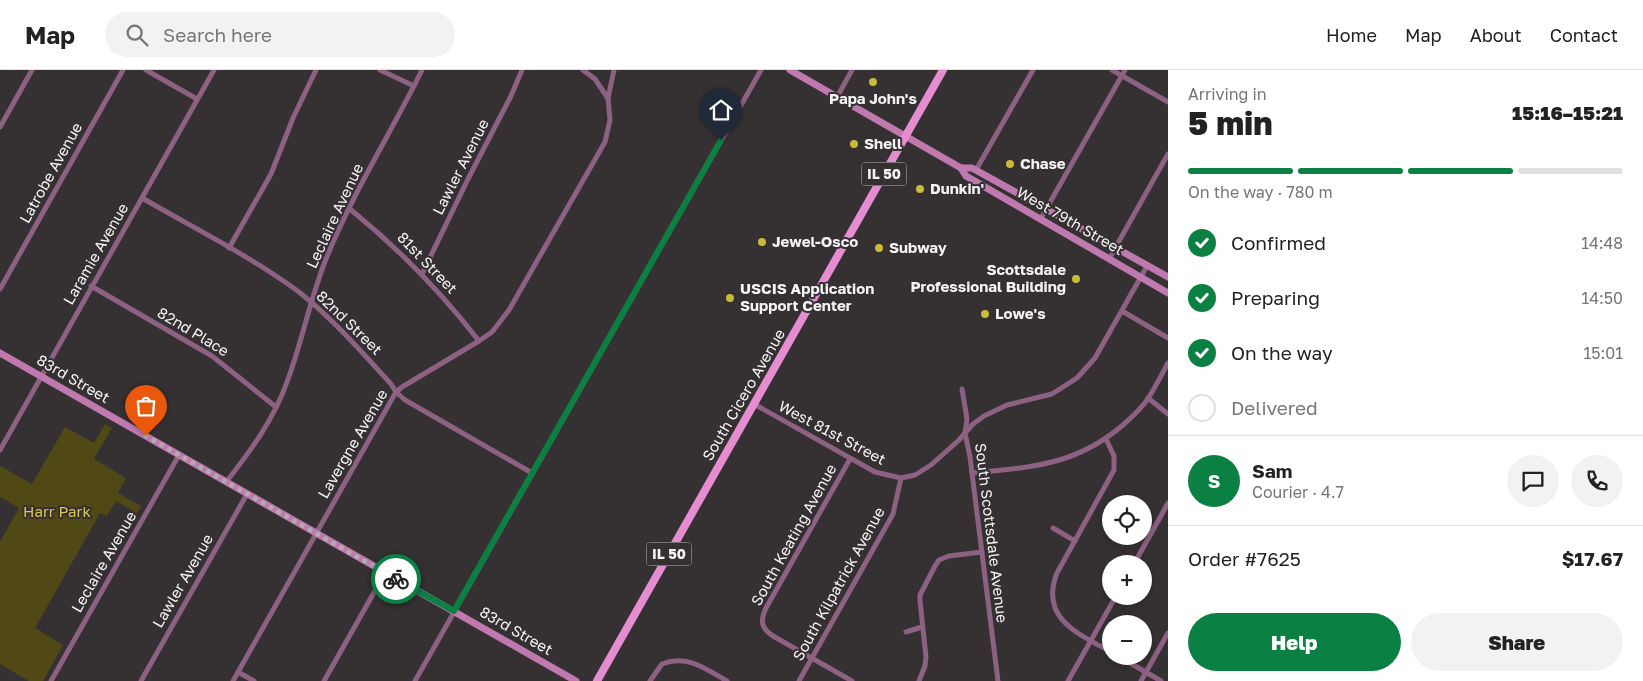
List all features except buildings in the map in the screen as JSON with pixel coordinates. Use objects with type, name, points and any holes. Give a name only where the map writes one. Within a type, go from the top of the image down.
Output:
[{"type":"main road","name":"West 79th Street","points":[[790,70],[961,168],[966,176],[1168,293]]},
{"type":"main road","name":"South Cicero Avenue","points":[[597,681],[943,70]]},
{"type":"main road","name":"West 79th Street","points":[[961,168],[976,170],[1168,278]]},
{"type":"main road","name":"83rd Street","points":[[0,353],[576,681]]},
{"type":"street","points":[[0,127],[32,70]]},
{"type":"street","name":"Latrobe Avenue","points":[[0,289],[123,70]]},
{"type":"street","points":[[146,70],[197,100]]},
{"type":"street","name":"Laramie Avenue","points":[[0,450],[214,70]]},
{"type":"street","points":[[230,248],[271,174],[293,118],[316,70]]},
{"type":"street","points":[[380,70],[414,86]]},
{"type":"street","name":"Leclaire Avenue","points":[[226,482],[267,425],[287,384],[326,259],[422,70]]},
{"type":"street","name":"Lawler Avenue","points":[[422,274],[511,96],[522,70]]},
{"type":"street","points":[[584,70],[595,79],[608,98]]},
{"type":"street","name":"Lavergne Avenue","points":[[232,681],[396,392],[492,332],[509,310],[605,142],[610,120],[608,98],[614,70]]},
{"type":"street","points":[[415,681],[761,70]]},
{"type":"street","points":[[837,97],[852,70]]},
{"type":"street","points":[[976,170],[1033,70]]},
{"type":"street","points":[[1112,70],[1123,73],[1168,102]]},
{"type":"street","points":[[1040,220],[1123,73]]},
{"type":"street","points":[[1109,259],[1168,154]]},
{"type":"street","name":"82nd Street","points":[[142,198],[266,269],[311,303],[353,342],[405,400],[532,473]]},
{"type":"street","name":"81st Street","points":[[350,209],[380,233],[422,274],[458,313],[479,341]]},
{"type":"street","points":[[901,478],[915,475],[926,468],[978,420],[998,408],[1045,397],[1068,386],[1089,366],[1147,266]]},
{"type":"street","name":"82nd Place","points":[[92,286],[208,353],[240,376],[276,407]]},
{"type":"street","points":[[1122,311],[1168,338]]},
{"type":"street","points":[[972,473],[1054,462],[1072,457],[1106,439],[1131,418],[1148,398],[1168,363]]},
{"type":"street","name":"South Scottsdale Avenue","points":[[962,389],[998,681]]},
{"type":"street","points":[[1148,398],[1168,414]]},
{"type":"street","name":"West 81st Street","points":[[754,404],[875,472],[901,478]]},
{"type":"street","points":[[1102,647],[1069,628],[1060,618],[1053,598],[1054,581],[1114,470],[1114,456],[1106,439]]},
{"type":"street","name":"Leclaire Avenue","points":[[51,681],[179,455]]},
{"type":"street","name":"South Keating Avenue","points":[[812,658],[773,636],[763,627],[762,623],[766,608],[850,459]]},
{"type":"street","name":"South Kilpatrick Avenue","points":[[798,681],[893,514],[901,478]]},
{"type":"street","name":"Lawler Avenue","points":[[142,681],[248,494]]},
{"type":"street","points":[[1139,555],[1168,504]]},
{"type":"street","points":[[1053,528],[1075,541]]},
{"type":"street","points":[[919,681],[925,666],[926,657],[920,595],[940,560],[948,556],[982,552]]},
{"type":"street","points":[[324,681],[385,573]]},
{"type":"street","points":[[1068,681],[1111,605]]},
{"type":"street","points":[[906,632],[922,627]]},
{"type":"street","points":[[1141,681],[1168,633]]},
{"type":"street","points":[[812,658],[852,681]]},
{"type":"street","points":[[650,681],[662,664],[687,660],[727,681]]},
{"type":"street","points":[[1134,665],[1161,681]]},
{"type":"street","points":[[238,672],[254,681]]},
{"type":"green space","name":"Harr Park","points":[[105,424],[112,428],[94,459],[126,478],[118,493],[141,506],[137,513],[116,501],[107,516],[100,513],[35,628],[63,645],[43,681],[29,681],[0,664],[0,542],[19,508],[0,497],[0,466],[32,484],[65,427],[94,443]]},
{"type":"way so far","points":[[146,436],[396,579]]},
{"type":"place","name":"Papa John's","points":[[873,82]]},
{"type":"place","name":"Shell","points":[[854,144]]},
{"type":"place","name":"Chase","points":[[1010,164]]},
{"type":"place","name":"Dunkin'","points":[[920,189]]},
{"type":"place","name":"Jewel-Osco","points":[[762,242]]},
{"type":"place","name":"Subway","points":[[879,248]]},
{"type":"place","name":"Scottsdale Professional Building","points":[[1076,279]]},
{"type":"place","name":"USCIS Application Support Center","points":[[730,298]]},
{"type":"place","name":"Lowe's","points":[[985,314]]},
{"type":"route","points":[[396,579],[454,611],[721,140]]}]
